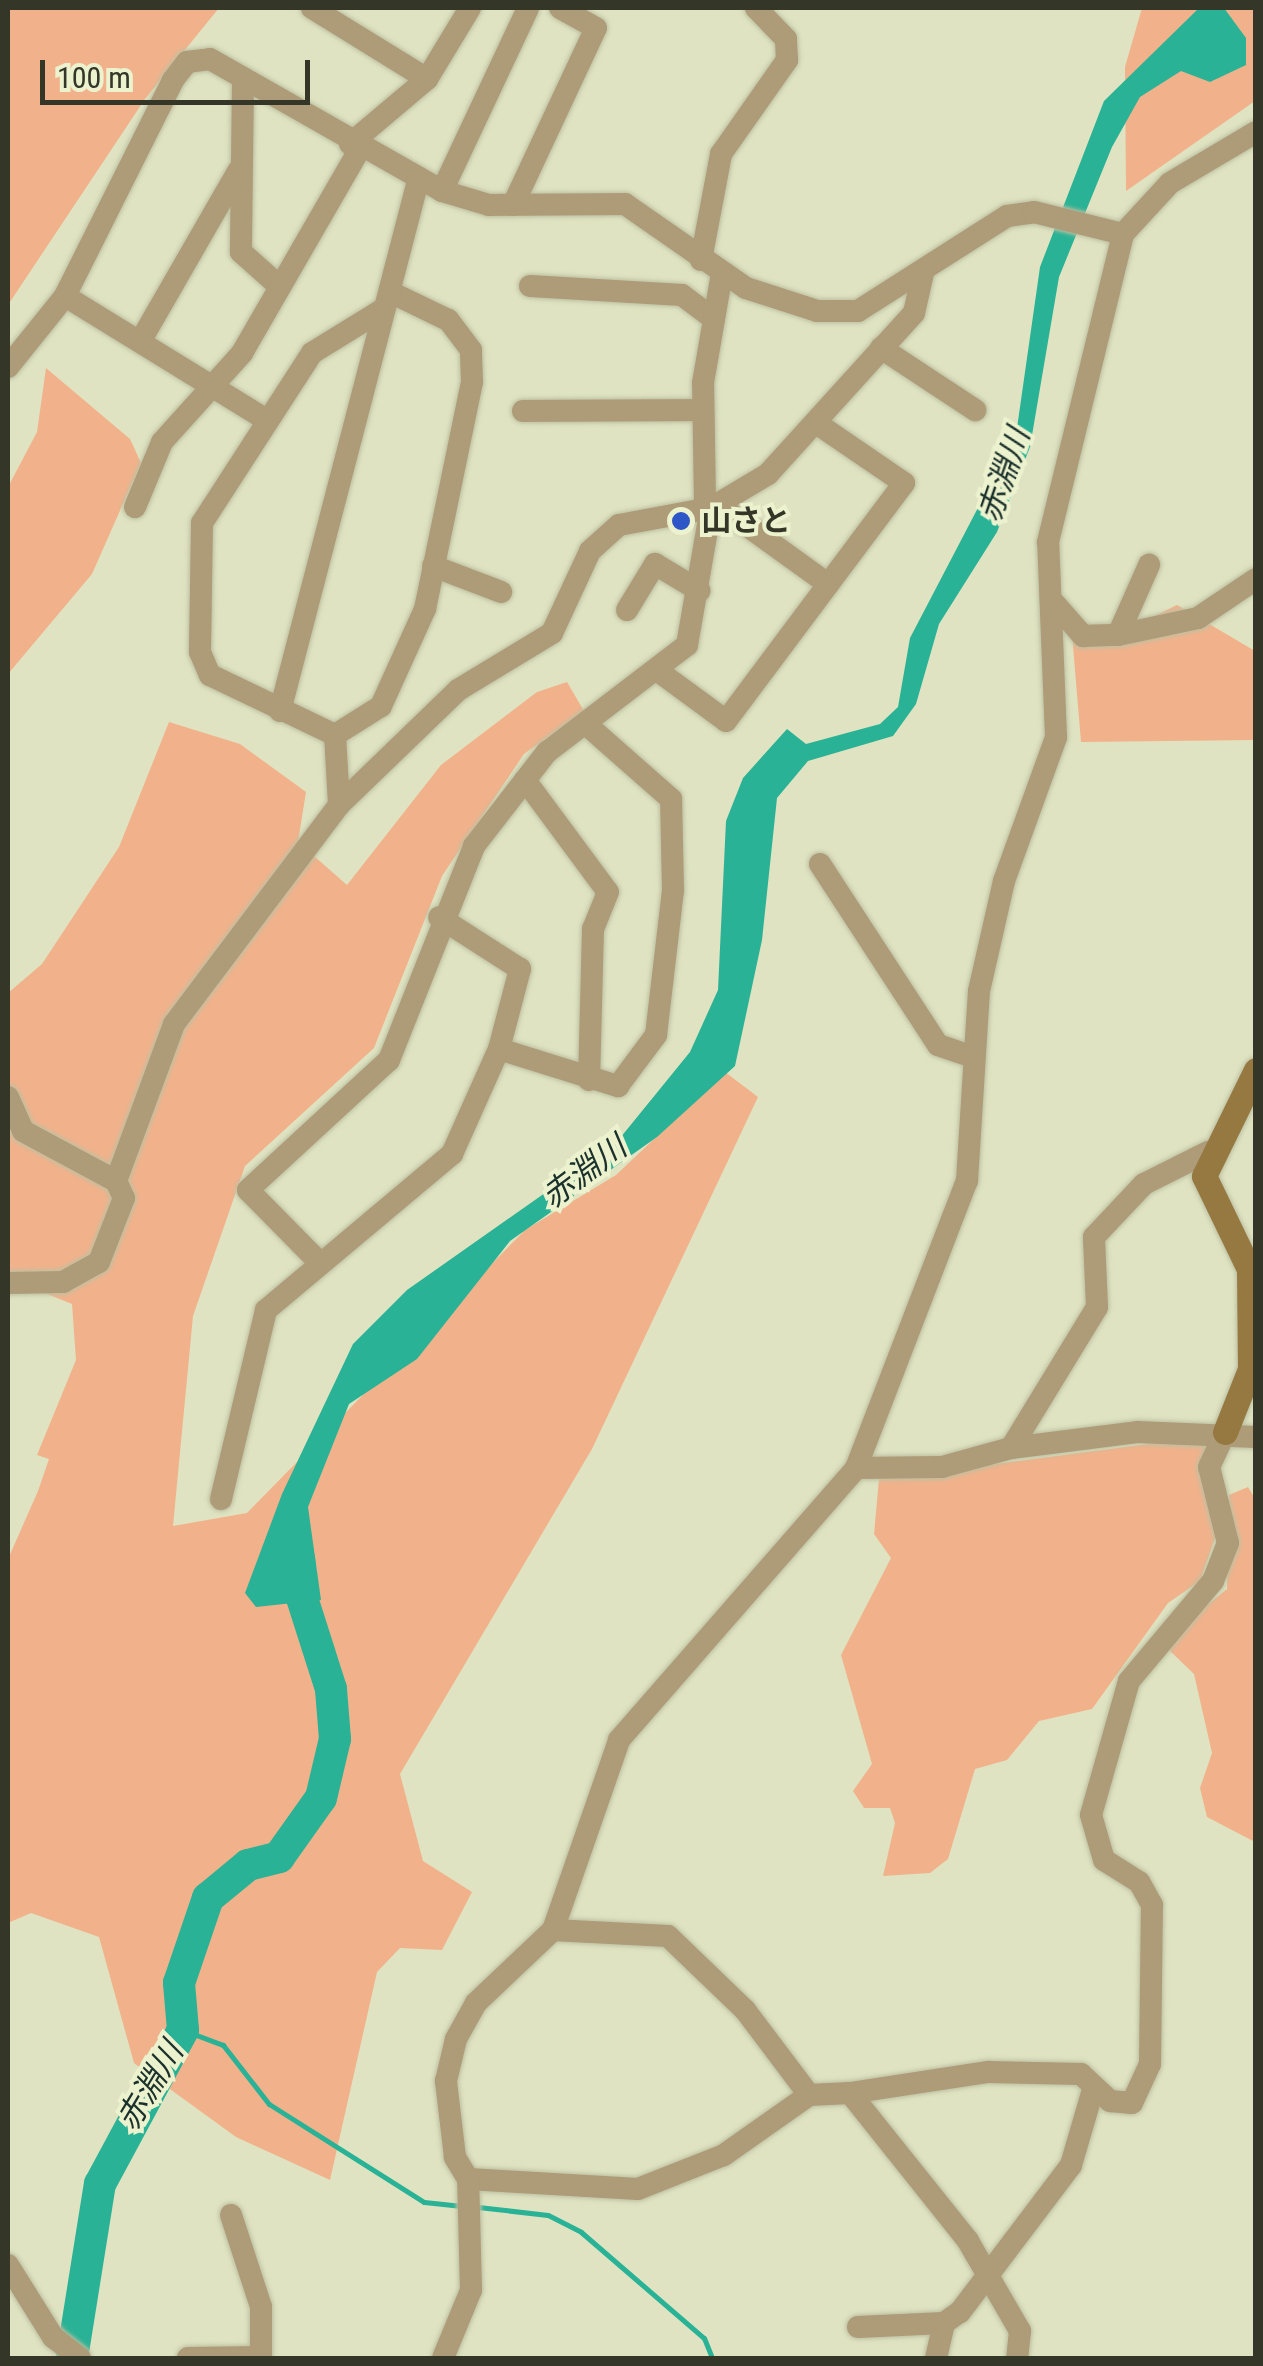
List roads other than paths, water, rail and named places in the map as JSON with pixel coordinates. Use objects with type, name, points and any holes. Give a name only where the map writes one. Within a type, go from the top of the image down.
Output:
[{"type":"street","points":[[312,8],[427,79]]},
{"type":"street","points":[[135,506],[162,442],[208,382],[242,353],[355,146],[427,79],[470,8]]},
{"type":"street","points":[[442,191],[528,8]]},
{"type":"street","points":[[513,205],[596,28],[560,8]]},
{"type":"street","points":[[701,260],[720,154],[787,60],[786,39],[756,8]]},
{"type":"street","points":[[8,368],[65,296],[187,62],[210,59],[355,146],[442,191],[513,205],[625,204],[722,273],[817,311],[858,311],[922,274],[982,226],[1034,212],[1123,234]]},
{"type":"street","points":[[242,81],[240,252],[279,286]]},
{"type":"street","points":[[443,2358],[472,2290],[469,2184],[455,2157],[446,2081],[456,2039],[476,2003],[552,1930],[618,1740],[856,1468],[968,1180],[972,1056],[1004,880],[1056,737],[1055,604],[1048,542],[1123,234],[1170,183],[1256,132]]},
{"type":"street","points":[[141,340],[238,171]]},
{"type":"street","points":[[280,711],[418,181]]},
{"type":"street","points":[[317,1260],[248,1190],[389,1060],[439,917],[474,846],[526,780],[687,644],[700,591],[711,505],[702,410],[722,273]]},
{"type":"street","points":[[116,1181],[174,1024],[339,804],[458,690],[552,633],[590,551],[618,525],[711,505],[768,474],[914,313],[922,274]]},
{"type":"street","points":[[530,286],[682,295],[714,319]]},
{"type":"street","points":[[65,296],[268,421]]},
{"type":"street","points":[[335,735],[228,690],[200,652],[202,523],[312,353],[386,301]]},
{"type":"street","points":[[335,735],[381,706],[434,566],[472,382],[470,350],[448,320],[386,301]]},
{"type":"street","points":[[881,348],[974,410]]},
{"type":"street","points":[[523,411],[702,410]]},
{"type":"street","points":[[658,671],[726,722],[904,482],[816,423]]},
{"type":"street","points":[[711,505],[828,584]]},
{"type":"street","points":[[628,610],[655,564],[700,591]]},
{"type":"street","points":[[1118,634],[1148,565]]},
{"type":"street","points":[[434,566],[500,592]]},
{"type":"street","points":[[1055,604],[1082,636],[1118,634],[1198,618],[1256,579]]},
{"type":"street","points":[[499,1049],[588,1080],[618,1086],[656,1035],[673,890],[671,799],[587,725]]},
{"type":"street","points":[[335,735],[339,804]]},
{"type":"street","points":[[526,780],[608,892],[593,929],[588,1080]]},
{"type":"street","points":[[820,864],[938,1046],[972,1056]]},
{"type":"street","points":[[221,1500],[256,1330],[317,1260],[452,1154],[499,1049],[520,969],[439,917]]},
{"type":"street","points":[[469,2184],[638,2189],[724,2155],[809,2095],[850,2093],[988,2072],[1081,2074],[1093,2090],[1132,2104],[1150,2064],[1152,1905],[1140,1882],[1104,1860],[1091,1815],[1128,1680],[1213,1581],[1228,1543],[1209,1467],[1250,1369],[1249,1269],[1209,1198],[1208,1152],[1256,1070]]},
{"type":"street","points":[[8,1097],[23,1132],[116,1181],[124,1198],[99,1262],[62,1282],[8,1283]]},
{"type":"street","points":[[1011,1448],[1096,1307],[1094,1238],[1144,1184],[1208,1152]]},
{"type":"street","points":[[856,1468],[942,1467],[1011,1448],[1226,1432],[1256,1437]]},
{"type":"street","points":[[552,1930],[668,1936],[745,2010],[809,2095]]},
{"type":"street","points":[[936,2358],[944,2323],[1071,2165],[1093,2090]]},
{"type":"street","points":[[850,2093],[986,2274],[1020,2331],[1016,2358]]},
{"type":"street","points":[[188,2358],[261,2358],[262,2307],[231,2215]]},
{"type":"street","points":[[8,2265],[53,2336],[80,2358]]},
{"type":"street","points":[[858,2327],[944,2323]]},
{"type":"water","points":[[1199,8],[1224,8],[1246,38],[1246,65],[1210,82],[1181,71],[1140,97],[1112,147],[1059,277],[1030,447],[997,532],[939,624],[916,704],[893,736],[808,761],[777,798],[762,940],[735,1066],[657,1137],[510,1241],[417,1359],[349,1404],[308,1507],[321,1600],[256,1607],[245,1593],[282,1494],[353,1344],[407,1290],[616,1143],[690,1052],[718,990],[726,821],[743,778],[787,729],[806,744],[880,724],[898,707],[910,638],[1016,435],[1040,267],[1104,101]]},
{"type":"waterway","name":"赤淵川","points":[[72,2358],[100,2184],[183,2030],[179,1983],[208,1898],[248,1865],[279,1857],[321,1798],[335,1739],[331,1689],[301,1595],[299,1559]]},
{"type":"waterway","points":[[183,2030],[223,2045],[269,2104],[424,2202],[462,2206]]},
{"type":"waterway","points":[[478,2207],[548,2215],[581,2232],[704,2338],[712,2358]]},
{"type":"place","name":"山さと","points":[[681,521]]}]
